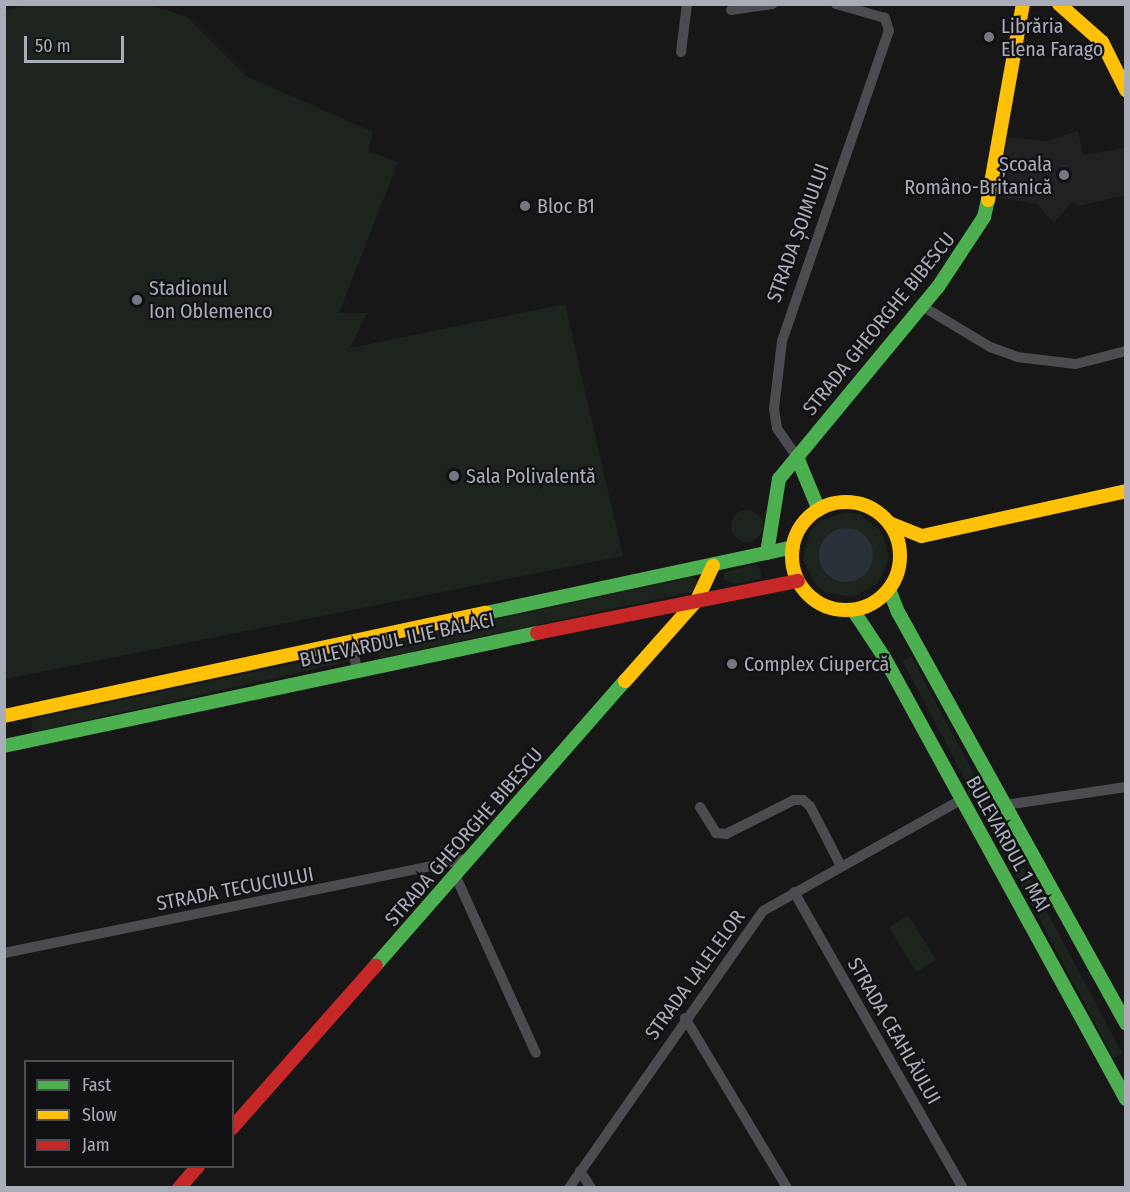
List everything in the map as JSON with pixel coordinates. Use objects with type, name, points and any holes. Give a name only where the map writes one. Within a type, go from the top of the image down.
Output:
[{"type":"main road","name":"STRADA GHEORGHE BIBESCU","points":[[767,553],[779,479],[922,306],[967,247],[984,217],[995,175],[1023,4]]},
{"type":"main road","points":[[1059,4],[1102,42],[1125,90]]},
{"type":"main road","name":"STRADA ȘOIMULUI","points":[[797,457],[819,510]]},
{"type":"main road","points":[[922,536],[900,560],[889,589],[873,603],[853,610],[821,604],[798,581],[793,547],[802,525],[819,510],[841,503],[864,505],[889,523],[922,536],[1125,491]]},
{"type":"main road","points":[[889,523],[899,547],[900,560]]},
{"type":"main road","name":"BULEVARDUL ILIE BALACI","points":[[4,716],[793,547]]},
{"type":"main road","name":"STRADA GHEORGHE BIBESCU","points":[[234,1126],[473,858],[697,600],[713,565]]},
{"type":"main road","points":[[713,565],[718,595]]},
{"type":"main road","name":"BULEVARDUL ILIE BALACI","points":[[4,746],[357,668],[798,581]]},
{"type":"main road","name":"BULEVARDUL 1 MAI","points":[[889,589],[898,612],[1125,1024]]},
{"type":"main road","name":"BULEVARDUL 1 MAI","points":[[853,610],[884,657],[1125,1099]]},
{"type":"main road","points":[[179,1188],[197,1168]]},
{"type":"street","points":[[681,52],[687,4]]},
{"type":"street","points":[[731,10],[773,4]]},
{"type":"street","name":"STRADA ȘOIMULUI","points":[[797,457],[777,428],[774,409],[782,341],[890,31],[885,18],[836,4]]},
{"type":"street","points":[[922,306],[980,342],[1017,357],[1076,364],[1125,351]]},
{"type":"street","points":[[351,643],[357,668]]},
{"type":"street","points":[[1005,805],[1125,787]]},
{"type":"street","points":[[700,807],[716,833],[726,834],[794,800],[803,800],[810,806],[841,866]]},
{"type":"street","name":"STRADA LALELELOR","points":[[569,1188],[685,1018],[762,911],[961,800]]},
{"type":"street","name":"STRADA TECUCIULUI","points":[[4,953],[473,858]]},
{"type":"street","points":[[456,877],[536,1053]]},
{"type":"street","name":"STRADA CEAHLĂULUI","points":[[794,892],[963,1188]]},
{"type":"street","points":[[685,1018],[787,1188]]},
{"type":"street","points":[[580,1171],[591,1188]]},
{"type":"shaded area","points":[[27,4],[150,5],[187,17],[246,76],[373,132],[368,151],[398,162],[339,313],[367,313],[350,348],[565,304],[623,556],[5,679],[4,11]]},
{"type":"shaded area","name":"Școala Româno-Britanică","points":[[1078,131],[1083,155],[1125,148],[1125,195],[1080,206],[1072,202],[1054,223],[1037,204],[998,198],[1007,137],[1046,141]]},
{"type":"shaded area","points":[[747,510],[759,514],[763,526],[759,538],[747,542],[735,538],[731,526],[735,514]]},
{"type":"shaded area","points":[[846,512],[859,514],[881,531],[889,558],[878,583],[854,597],[826,593],[815,584],[803,559],[810,532],[819,521]],"holes":[[[856,530],[870,541],[873,558],[865,574]]]},
{"type":"shaded area","points":[[841,528],[851,528],[861,532],[869,540],[873,555],[869,570],[861,578],[851,582],[841,582],[831,578],[823,570],[819,560],[819,550],[823,540],[831,532]]},
{"type":"shaded area","points":[[750,565],[759,566],[762,578],[735,584],[724,579],[724,573]]},
{"type":"shaded area","points":[[692,577],[700,582],[695,591],[381,658],[375,652],[386,643]]},
{"type":"shaded area","points":[[348,652],[356,660],[34,732],[31,728],[33,719]]},
{"type":"shaded area","points":[[911,656],[1122,1053],[1113,1058],[902,661]]},
{"type":"shaded area","points":[[908,915],[936,960],[917,972],[888,927]]},
{"type":"traffic: fast","points":[[767,553],[779,479],[938,287],[984,217],[988,200]]},
{"type":"traffic: fast","points":[[797,457],[819,510]]},
{"type":"traffic: fast","points":[[486,613],[793,547]]},
{"type":"traffic: fast","points":[[889,589],[898,612],[1126,1024]]},
{"type":"traffic: fast","points":[[853,610],[884,657],[1126,1099]]},
{"type":"traffic: fast","points":[[4,746],[537,633]]},
{"type":"traffic: fast","points":[[376,965],[625,681]]},
{"type":"traffic: slow","points":[[988,200],[1023,4]]},
{"type":"traffic: slow","points":[[1059,4],[1102,42],[1126,90]]},
{"type":"traffic: slow","points":[[889,523],[922,536],[1126,491]]},
{"type":"traffic: slow","points":[[846,502],[867,506],[884,518],[896,535],[900,556],[896,577],[884,594],[867,606],[846,610],[825,606],[808,594],[796,577],[792,556],[796,535],[808,518],[825,506],[846,502]]},
{"type":"traffic: slow","points":[[625,681],[697,600],[713,565]]},
{"type":"traffic: slow","points":[[4,716],[486,613]]},
{"type":"traffic: jam","points":[[537,633],[798,581]]},
{"type":"traffic: jam","points":[[234,1126],[376,965]]},
{"type":"traffic: jam","points":[[179,1188],[196,1168]]},
{"type":"place","name":"Librăria Elena Farago","points":[[989,37]]},
{"type":"place","name":"Școala Româno-Britanică","points":[[1064,175]]},
{"type":"place","name":"Bloc B1","points":[[525,206]]},
{"type":"place","name":"Stadionul Ion Oblemenco","points":[[137,300]]},
{"type":"place","name":"Sala Polivalentă","points":[[454,476]]},
{"type":"place","name":"Complex Ciupercă","points":[[732,664]]}]
